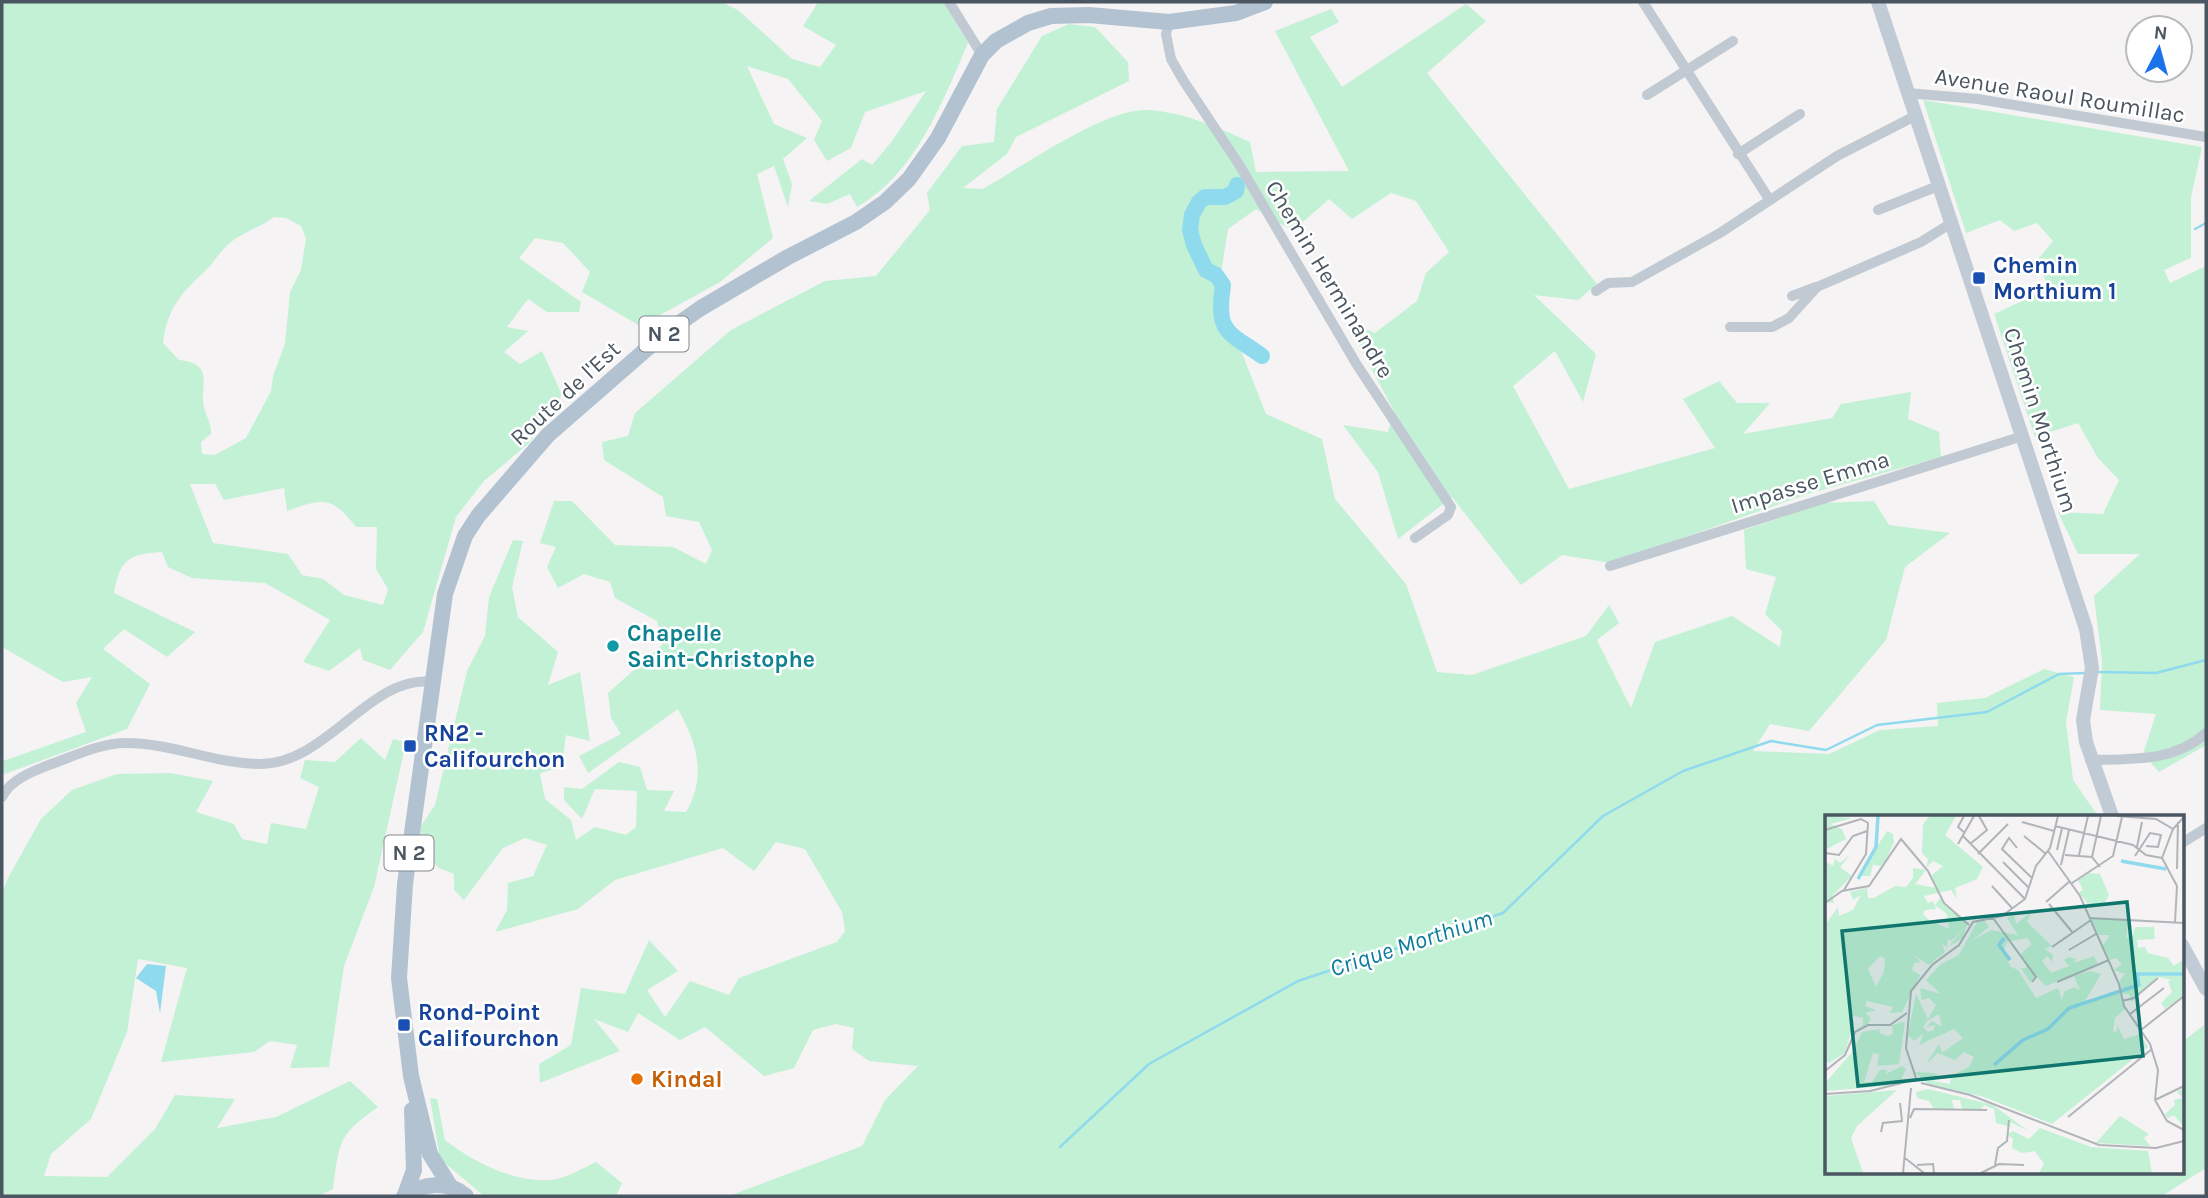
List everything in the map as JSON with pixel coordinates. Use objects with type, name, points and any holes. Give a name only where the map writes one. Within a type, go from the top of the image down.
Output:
[{"type":"main road","name":"Route de l'Est","points":[[404,1196],[414,1170],[411,1076],[401,1001],[400,945],[445,594],[456,556],[478,516],[533,451],[665,333],[712,302],[856,222],[885,202],[909,179],[938,138],[982,55],[1011,32],[1051,16],[1089,15],[1169,22],[1236,13],[1265,2]]},
{"type":"main road","name":"Route de l'Est","points":[[411,1076],[430,1154],[450,1186]]},
{"type":"main road","name":"N 2","points":[[404,1196],[419,1187],[434,1184],[450,1186],[466,1196]]},
{"type":"street","points":[[949,2],[982,55]]},
{"type":"street","points":[[1643,2],[1769,199]]},
{"type":"street","name":"Chemin Morthium","points":[[1878,2],[2086,629],[2092,673],[2083,719],[2091,760],[2111,815]]},
{"type":"street","name":"Chemin Herminandre","points":[[1169,22],[1166,34],[1171,59],[1183,80],[1240,166],[1357,365],[1451,507],[1448,515],[1415,538]]},
{"type":"street","points":[[1647,94],[1733,41]]},
{"type":"street","name":"Avenue Raoul Roumillac","points":[[1907,93],[1934,93],[2206,137]]},
{"type":"street","points":[[1738,154],[1800,114]]},
{"type":"street","points":[[1595,291],[1608,283],[1632,282],[1720,233],[1837,156],[1916,116]]},
{"type":"street","points":[[1878,210],[1938,186]]},
{"type":"street","points":[[1793,296],[1921,242],[1950,224]]},
{"type":"street","points":[[1730,327],[1772,327],[1789,318],[1817,287]]},
{"type":"street","name":"Impasse Emma","points":[[1610,566],[2023,436]]},
{"type":"street","points":[[2,797],[5,790],[19,779],[41,768],[96,748],[124,743],[261,764],[289,759],[316,745],[403,683],[432,682]]},
{"type":"street","points":[[2091,760],[2161,757],[2183,750],[2206,733]]},
{"type":"street","points":[[2184,842],[2206,828]]},
{"type":"street","points":[[2184,949],[2206,989]]},
{"type":"green space","points":[[2,2],[721,2],[738,10],[792,59],[820,67],[836,45],[803,26],[818,2],[943,2],[968,43],[937,112],[911,156],[878,193],[857,207],[850,194],[827,204],[809,201],[862,159],[872,165],[926,91],[865,112],[851,148],[827,161],[814,140],[822,121],[788,79],[747,66],[774,124],[807,138],[783,159],[792,184],[788,207],[774,166],[757,174],[773,238],[720,282],[640,326],[582,292],[590,272],[563,243],[535,238],[519,258],[581,302],[579,312],[547,312],[528,299],[507,327],[528,331],[504,352],[520,364],[542,351],[562,395],[528,444],[484,481],[456,517],[423,632],[390,670],[363,660],[360,648],[329,671],[303,662],[330,620],[265,583],[192,578],[168,567],[162,552],[141,554],[128,560],[123,566],[114,593],[195,632],[167,657],[124,629],[103,649],[150,684],[127,729],[2,775],[3,761],[86,732],[76,703],[92,677],[63,682],[2,647]],"holes":[[[274,217],[286,218],[301,226],[306,238],[301,270],[290,292],[285,344],[273,376],[271,391],[246,438],[215,455],[202,454],[201,442],[211,434],[203,399],[204,377],[198,366],[179,360],[163,343],[168,321],[182,294],[227,245]],[[190,484],[215,484],[224,500],[284,488],[287,511],[318,502],[326,503],[340,510],[356,527],[377,527],[376,569],[388,589],[383,605],[344,595],[323,579],[302,575],[288,554],[213,543]]]},
{"type":"green space","points":[[1466,4],[1486,21],[1427,73],[1597,284],[1578,300],[1534,295],[1596,354],[1583,402],[1555,351],[1513,386],[1569,489],[1715,448],[1683,399],[1719,381],[1737,403],[1770,403],[1743,434],[1832,418],[1841,404],[1911,392],[1908,419],[1939,432],[1941,457],[1811,493],[1611,563],[1562,555],[1521,585],[1452,497],[1398,539],[1378,472],[1343,425],[1388,432],[1394,411],[1346,321],[1375,333],[1417,301],[1426,273],[1449,252],[1416,201],[1391,193],[1352,219],[1329,199],[1293,231],[1256,209],[1228,229],[1218,292],[1266,414],[1322,439],[1335,499],[1406,584],[1437,672],[1472,675],[1586,636],[1609,605],[1619,623],[1597,640],[1631,708],[1655,642],[1732,616],[1780,647],[1782,631],[1765,614],[1776,577],[1746,569],[1744,530],[1823,503],[1874,501],[1889,525],[1950,533],[1905,567],[1886,640],[1809,731],[1770,724],[1753,751],[1829,754],[1880,730],[1938,726],[1937,703],[1985,698],[2044,669],[2074,677],[2066,722],[2073,780],[2097,815],[1825,815],[1825,1174],[2184,1174],[2184,1040],[2204,1025],[2206,1168],[2162,1196],[729,1196],[862,1146],[885,1100],[918,1066],[869,1061],[852,1049],[854,1028],[836,1024],[813,1030],[794,1068],[764,1076],[705,1027],[680,1040],[638,1013],[628,1032],[594,1019],[620,1051],[540,1083],[539,1064],[571,1045],[581,988],[625,994],[649,940],[678,971],[647,990],[665,1017],[690,981],[729,995],[739,978],[837,942],[845,931],[842,912],[805,849],[776,842],[754,871],[723,848],[615,880],[578,909],[495,932],[507,910],[508,883],[533,876],[547,845],[525,838],[503,848],[464,900],[454,890],[454,874],[439,868],[419,849],[421,826],[435,805],[467,671],[485,636],[489,597],[513,540],[523,541],[512,587],[518,617],[558,652],[548,685],[580,672],[590,741],[566,735],[562,767],[540,773],[545,799],[571,820],[576,840],[595,827],[626,835],[636,827],[637,791],[595,789],[582,819],[564,800],[564,787],[582,789],[619,762],[640,767],[647,790],[674,791],[664,811],[686,812],[696,786],[697,760],[690,734],[678,709],[588,773],[579,756],[621,734],[611,718],[608,693],[662,645],[657,621],[615,598],[610,582],[584,574],[558,588],[547,567],[556,547],[540,543],[554,501],[572,501],[615,545],[673,547],[706,564],[712,550],[699,522],[666,516],[663,497],[604,460],[602,442],[628,436],[635,413],[731,330],[825,281],[876,276],[930,210],[927,193],[962,146],[994,142],[997,109],[1042,36],[1069,24],[1095,27],[1128,62],[1129,81],[1016,137],[1007,154],[963,188],[983,189],[1087,128],[1129,112],[1147,110],[1187,117],[1250,142],[1256,172],[1349,171],[1275,31],[1331,9],[1339,22],[1310,37],[1342,87]]},
{"type":"green space","points":[[1923,100],[2202,147],[2191,197],[2191,258],[2164,270],[2170,283],[2206,266],[2206,745],[2159,772],[2143,754],[2156,714],[2100,710],[2102,661],[2094,596],[2140,554],[2078,554],[2058,512],[2103,514],[2119,480],[2098,458],[2078,423],[2035,437],[1994,314],[2048,289],[2038,259],[2053,241],[2037,223],[2014,231],[2000,220],[1966,233]]},
{"type":"green space","points":[[361,738],[385,760],[393,739],[406,742],[374,887],[344,966],[329,1067],[290,1068],[297,1045],[270,1041],[254,1052],[161,1062],[187,968],[138,959],[127,1032],[91,1119],[51,1154],[44,1176],[107,1177],[155,1129],[175,1095],[235,1099],[217,1128],[276,1117],[350,1081],[378,1107],[355,1125],[343,1141],[333,1189],[318,1196],[2,1196],[2,893],[41,819],[72,790],[117,774],[170,773],[213,781],[196,812],[234,824],[242,839],[267,844],[271,823],[306,829],[319,787],[300,778],[305,760],[335,762]]},
{"type":"green space","points":[[430,1098],[437,1099],[445,1140],[481,1163],[523,1178],[551,1180],[596,1162],[622,1183],[616,1196],[484,1196],[440,1159]]},
{"type":"water","points":[[147,964],[166,966],[160,1013],[156,991],[136,978]]},
{"type":"waterway","points":[[1237,185],[1236,191],[1225,197],[1205,197],[1199,202],[1192,215],[1190,230],[1206,270],[1216,275],[1223,285],[1223,322],[1232,335],[1262,356]]},
{"type":"waterway","points":[[2195,229],[2206,223]]},
{"type":"waterway","name":"Crique Morthium","points":[[2098,672],[2156,673],[2206,660]]},
{"type":"waterway","name":"Crique Morthium","points":[[1060,1147],[1149,1064],[1298,981],[1503,913],[1603,816],[1683,771],[1771,741],[1826,750],[1877,725],[1987,712],[2059,674],[2085,673]]},
{"type":"place","name":"Chemin Morthium 1","points":[[1979,278]]},
{"type":"place","name":"Chapelle Saint-Christophe","points":[[613,646]]},
{"type":"place","name":"RN2 - Califourchon","points":[[410,746]]},
{"type":"place","name":"Rond-Point Califourchon","points":[[404,1025]]},
{"type":"place","name":"Kindal","points":[[637,1079]]}]
